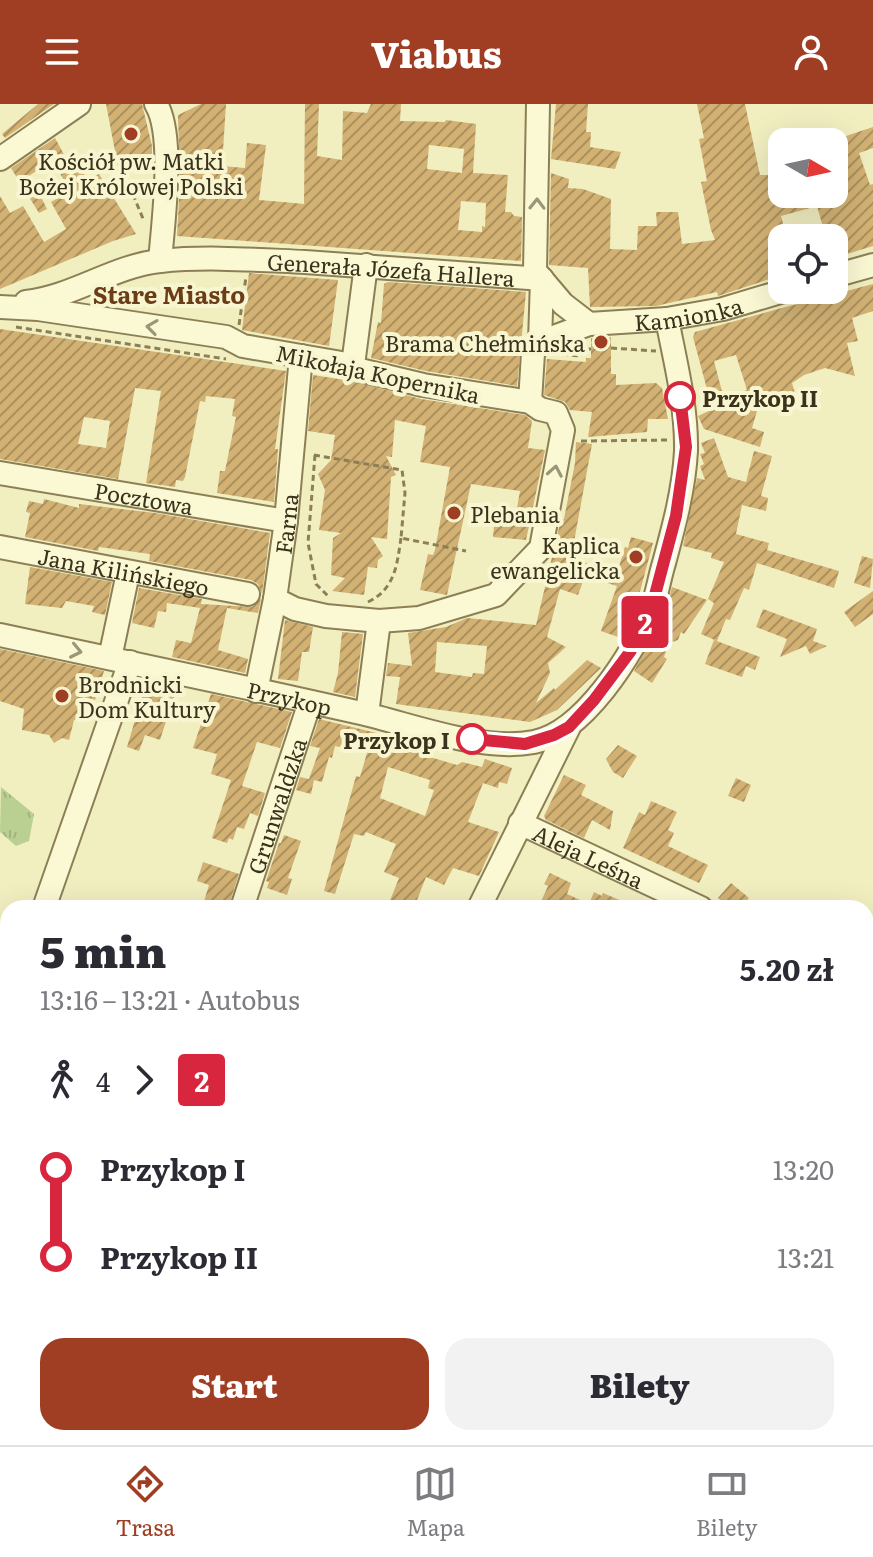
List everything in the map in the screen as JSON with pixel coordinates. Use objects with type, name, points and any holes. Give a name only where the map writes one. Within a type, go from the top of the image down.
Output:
[{"type":"street","points":[[0,159],[79,104]]},
{"type":"street","points":[[538,104],[535,271],[563,304],[589,324]]},
{"type":"street","points":[[160,261],[167,145],[164,106]]},
{"type":"street","name":"Generała Józefa Hallera","points":[[0,306],[51,297],[132,267],[160,261],[243,259],[542,279]]},
{"type":"street","points":[[353,365],[366,265]]},
{"type":"street","points":[[848,272],[873,265]]},
{"type":"street","points":[[275,599],[295,609],[326,616],[379,621],[419,618],[496,595],[541,548],[563,430],[556,413],[540,409],[530,402],[533,353],[540,342],[542,279]]},
{"type":"street","name":"Kamionka","points":[[540,342],[589,324],[667,319],[723,309],[768,296]]},
{"type":"street","name":"Mikołaja Kopernika","points":[[0,306],[38,309],[232,348],[353,365],[360,370],[423,385],[530,402]]},
{"type":"street","name":"Przykop","points":[[0,635],[367,714],[438,734],[508,744],[538,741],[569,727],[630,652],[651,610],[676,516],[685,469],[685,425],[667,319]]},
{"type":"street","name":"Farna","points":[[256,691],[275,599],[286,521],[304,454],[301,356]]},
{"type":"street","name":"Pocztowa","points":[[0,473],[286,521]]},
{"type":"street","name":"Jana Kilińskiego","points":[[0,547],[248,594]]},
{"type":"street","points":[[46,900],[120,660],[128,573]]},
{"type":"street","points":[[367,714],[379,621]]},
{"type":"street","name":"Grunwaldzka","points":[[245,900],[310,702]]},
{"type":"street","points":[[483,900],[569,727]]},
{"type":"street","name":"Aleja Leśna","points":[[520,823],[684,900]]},
{"type":"path","points":[[129,185],[146,225]]},
{"type":"path","points":[[15,327],[232,348],[244,334],[238,333],[243,259]]},
{"type":"path","points":[[611,348],[656,350],[663,365],[675,361]]},
{"type":"path","points":[[561,441],[671,440]]},
{"type":"path","points":[[334,603],[316,584],[308,543],[304,454],[402,470],[405,493],[395,577],[381,596],[359,607]]},
{"type":"path","points":[[401,538],[466,551]]},
{"type":"green space","points":[[1,787],[34,814],[29,841],[16,846],[0,832]]},
{"type":"building","points":[[38,104],[54,104],[5,138],[2,134]]},
{"type":"building","name":"Kościół pw. Matki Bożej Królowej Polski","points":[[106,104],[142,104],[152,146],[152,166],[119,172]]},
{"type":"building","points":[[201,104],[226,104],[222,166],[245,168],[247,143],[266,145],[259,200],[304,204],[305,104],[319,104],[317,156],[342,160],[343,111],[367,113],[371,104],[401,104],[400,121],[446,120],[476,124],[473,173],[508,175],[505,212],[522,217],[521,261],[177,236],[180,181],[178,115]],"holes":[[[429,145],[464,149],[462,173],[427,169]],[[461,201],[486,203],[482,232],[458,230]]]},
{"type":"building","points":[[556,104],[588,104],[586,132],[591,132],[590,147],[621,152],[615,169],[551,159]]},
{"type":"building","points":[[697,104],[745,104],[760,175],[768,175],[768,208],[810,208],[781,216],[783,224],[768,224],[768,280],[718,296],[717,292],[656,306],[590,307],[588,268],[549,265],[551,173],[569,179],[568,188],[583,189],[611,199],[610,249],[637,250],[638,226],[657,226],[656,212],[678,212],[682,244],[715,240],[701,182],[707,181],[699,139],[704,138]]},
{"type":"building","points":[[873,127],[873,148],[859,153],[870,185],[873,184],[873,246],[848,254],[848,224],[822,224],[818,208],[848,208],[848,135]]},
{"type":"building","points":[[55,138],[67,160],[75,156],[87,180],[99,174],[136,234],[0,289],[0,196],[10,213],[23,206],[44,242],[66,229],[51,202],[70,191],[53,161],[30,175],[47,209],[39,213],[11,168]]},
{"type":"building","points":[[249,273],[338,280],[329,346],[242,330]]},
{"type":"building","points":[[384,284],[526,292],[517,386],[426,371],[371,358],[378,322],[381,323]]},
{"type":"building","points":[[873,284],[873,311],[852,318],[858,341],[847,343],[855,376],[825,368],[792,383],[796,397],[774,402],[762,394],[752,428],[764,432],[760,447],[704,429],[698,416],[711,410],[711,404],[693,337],[695,332],[789,306],[848,304],[848,291]],"holes":[[[736,355],[747,390],[724,399],[714,361]]]},
{"type":"building","points":[[0,329],[286,371],[275,449],[278,449],[274,502],[217,493],[220,471],[225,471],[236,417],[232,416],[235,399],[206,396],[205,402],[200,401],[185,477],[183,481],[176,480],[175,487],[146,483],[161,391],[135,388],[118,479],[0,459]],"holes":[[[84,417],[110,421],[106,448],[78,444]]]},
{"type":"building","points":[[611,337],[611,374],[616,374],[616,385],[656,383],[662,388],[668,419],[648,419],[647,432],[588,437],[592,412],[570,410],[565,402],[544,395],[547,359],[586,362],[586,358],[591,358],[591,338]]},
{"type":"building","points":[[313,375],[421,399],[525,415],[532,421],[528,448],[545,450],[526,540],[493,537],[495,516],[515,519],[520,491],[471,484],[447,595],[420,590],[428,554],[433,555],[435,550],[450,467],[420,462],[426,426],[395,420],[392,457],[386,456],[396,475],[391,477],[387,539],[371,537],[383,556],[378,560],[377,568],[368,567],[364,595],[332,591],[345,578],[331,575],[333,538],[341,533],[319,530],[325,490],[318,474],[331,460],[335,435],[308,431]]},
{"type":"building","points":[[714,438],[728,477],[746,482],[754,451],[772,456],[761,496],[768,498],[766,511],[742,505],[736,534],[769,543],[767,550],[839,571],[834,588],[757,563],[749,590],[744,588],[717,641],[701,634],[714,603],[708,599],[724,562],[711,558],[712,553],[683,546],[697,478],[705,480],[700,466],[704,464],[700,454],[705,453],[701,443]]},
{"type":"building","points":[[576,442],[592,444],[571,558],[617,573],[631,537],[653,543],[638,599],[621,638],[601,631],[617,586],[585,576],[578,595],[560,589],[547,637],[566,647],[548,663],[550,673],[536,703],[587,660],[601,668],[557,710],[530,722],[396,704],[400,677],[386,676],[388,663],[412,666],[408,633],[446,627],[467,618],[536,625],[561,519],[564,519]],"holes":[[[437,642],[487,646],[484,674],[473,673],[472,677],[435,672]]]},
{"type":"building","points":[[44,499],[79,508],[79,504],[155,513],[270,533],[262,594],[258,584],[251,580],[149,561],[150,554],[99,547],[98,551],[25,537],[29,501],[43,504]]},
{"type":"building","points":[[862,556],[873,559],[870,588],[854,583]]},
{"type":"building","points":[[30,567],[112,582],[105,615],[92,612],[94,606],[66,601],[62,608],[25,604]]},
{"type":"building","points":[[672,587],[707,600],[684,634],[681,632],[678,640],[669,643],[664,657],[667,659],[652,683],[634,671],[664,616]]},
{"type":"building","points":[[139,588],[202,599],[200,608],[167,603],[166,612],[158,611],[154,628],[132,623]]},
{"type":"building","points":[[873,591],[873,614],[855,627],[844,612]]},
{"type":"building","points":[[261,599],[258,613],[227,608],[218,650],[248,659],[245,673],[172,657],[176,640],[191,643],[201,604],[252,607]]},
{"type":"building","points":[[763,609],[817,629],[813,641],[827,646],[810,654],[806,646],[780,657],[787,639],[756,627]]},
{"type":"building","points":[[285,620],[313,627],[309,652],[302,652],[298,681],[278,679]]},
{"type":"building","points":[[342,632],[363,634],[355,697],[333,692]]},
{"type":"building","points":[[714,640],[760,657],[755,670],[746,666],[742,677],[705,664]]},
{"type":"building","name":"Brodnicki Dom Kultury","points":[[0,649],[104,671],[95,700],[83,697],[79,718],[74,720],[69,740],[62,738],[54,743],[49,735],[22,730],[24,709],[0,701]]},
{"type":"building","points":[[147,680],[177,687],[160,740],[145,735],[139,751],[127,747]]},
{"type":"building","points":[[211,694],[292,712],[280,748],[257,742],[242,786],[265,793],[258,816],[250,813],[244,829],[237,827],[233,840],[229,838],[227,843],[212,838],[231,780],[211,774],[217,754],[193,748]]},
{"type":"building","points":[[319,719],[426,745],[423,755],[457,765],[462,762],[482,767],[485,759],[512,768],[507,784],[499,782],[498,788],[483,783],[468,822],[499,832],[479,876],[453,868],[444,885],[426,877],[417,900],[390,900],[399,878],[384,872],[396,844],[366,832],[364,836],[354,834],[335,894],[324,891],[356,776],[360,777],[367,753],[335,746],[322,782],[314,780],[311,794],[296,790],[300,777],[309,779],[320,748],[310,746]],"holes":[[[388,767],[430,780],[428,788],[434,790],[425,816],[380,798]]]},
{"type":"building","points":[[618,745],[637,756],[623,778],[613,772],[606,759]]},
{"type":"building","points":[[564,775],[586,785],[581,795],[613,811],[610,830],[592,820],[584,838],[546,820],[544,816]]},
{"type":"building","points":[[736,778],[751,785],[744,802],[728,796]]},
{"type":"building","points":[[651,801],[677,812],[668,830],[674,833],[668,846],[708,865],[699,883],[623,848],[639,812],[645,815]]},
{"type":"building","points":[[284,835],[301,841],[288,878],[292,879],[287,895],[267,888],[269,882],[266,881]]},
{"type":"building","points":[[203,862],[239,874],[231,900],[204,900],[209,885],[197,881]]},
{"type":"building","points":[[550,873],[571,883],[567,894],[580,900],[542,900],[548,886],[544,884]]},
{"type":"building","points":[[731,883],[749,898],[720,900],[718,898]]},
{"type":"building","points":[[594,892],[602,896],[603,893],[619,900],[591,900]]},
{"type":"bus line","name":"2","points":[[472,739],[525,744],[569,727],[630,652],[651,610],[676,516],[686,447],[680,397]]},
{"type":"place","name":"Kościół pw. Matki Bożej Królowej Polski","points":[[131,134]]},
{"type":"place","name":"Brama Chełmińska","points":[[601,342]]},
{"type":"place","name":"Przykop II","points":[[680,397]]},
{"type":"place","name":"Plebania","points":[[454,513]]},
{"type":"place","name":"Kaplica ewangelicka","points":[[636,557]]},
{"type":"place","name":"Brodnicki Dom Kultury","points":[[62,696]]},
{"type":"place","name":"Przykop I","points":[[472,739]]},
{"type":"district","name":"Stare Miasto","points":[[169,293]]}]
